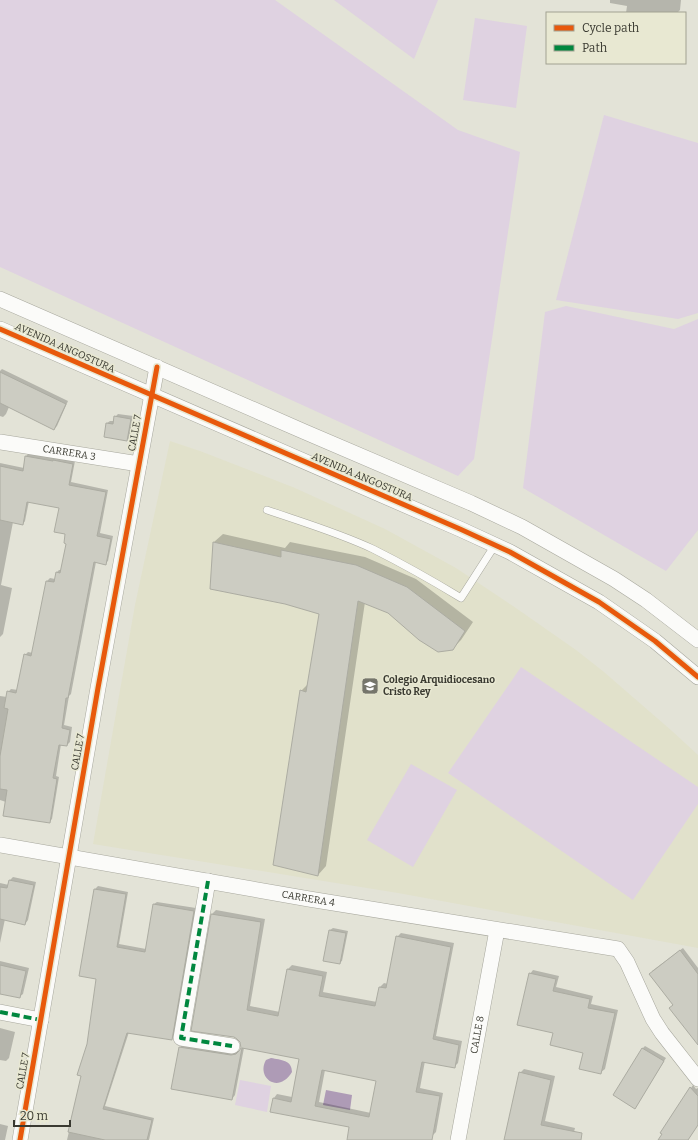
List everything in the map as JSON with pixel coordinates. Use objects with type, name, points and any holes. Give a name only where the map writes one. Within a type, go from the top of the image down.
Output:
[{"type":"street","name":"AVENIDA ANGOSTURA","points":[[0,299],[522,527],[614,579],[646,600],[698,640]]},
{"type":"street","name":"AVENIDA ANGOSTURA","points":[[0,329],[510,552],[599,602],[655,641],[698,677]]},
{"type":"street","name":"CALLE 7","points":[[20,1140],[98,688],[157,367]]},
{"type":"street","name":"CARRERA 3","points":[[0,442],[139,464]]},
{"type":"street","name":"CARRERA 4","points":[[0,845],[618,950],[627,962],[653,1019],[698,1079]]},
{"type":"street","points":[[208,881],[181,1038],[232,1046]]},
{"type":"street","name":"CALLE 8","points":[[458,1140],[497,930]]},
{"type":"street","points":[[0,1012],[40,1020]]},
{"type":"lane","points":[[267,510],[336,534],[372,549],[461,598],[495,545]]},
{"type":"shaded area","points":[[0,0],[275,0],[458,130],[520,152],[474,459],[458,476],[0,267]]},
{"type":"shaded area","points":[[334,0],[438,0],[414,59]]},
{"type":"shaded area","points":[[475,18],[527,26],[516,108],[463,100]]},
{"type":"shaded area","points":[[604,115],[698,143],[698,313],[678,319],[556,300]]},
{"type":"shaded area","points":[[566,306],[674,329],[698,319],[698,530],[666,571],[523,488],[545,312]]},
{"type":"shaded area","name":"Colegio Arquidiocesano Cristo Rey","points":[[170,441],[295,488],[385,529],[456,568],[576,650],[604,672],[698,755],[698,948],[398,893],[93,844],[135,605]]},
{"type":"shaded area","points":[[521,667],[698,787],[698,804],[633,900],[448,773]]},
{"type":"shaded area","points":[[411,764],[457,790],[413,867],[367,840]]},
{"type":"shaded area","points":[[271,1058],[285,1061],[292,1068],[292,1072],[281,1082],[275,1083],[266,1077],[264,1066],[266,1060]]},
{"type":"shaded area","points":[[240,1080],[271,1086],[267,1112],[235,1105]]},
{"type":"shaded area","points":[[326,1090],[352,1095],[350,1110],[323,1105]]},
{"type":"building","points":[[0,372],[66,404],[54,430],[0,403]]},
{"type":"building","points":[[114,416],[131,419],[127,441],[104,437],[106,423],[113,424]]},
{"type":"building","points":[[25,456],[73,464],[69,485],[106,492],[97,536],[111,539],[106,565],[94,562],[68,698],[66,698],[62,728],[70,730],[67,746],[59,745],[53,778],[57,779],[50,823],[3,816],[7,790],[0,789],[0,756],[8,709],[4,708],[7,691],[16,693],[24,654],[31,656],[46,581],[54,582],[56,572],[60,573],[66,544],[64,543],[65,534],[54,532],[59,508],[27,502],[23,525],[0,520],[0,466],[23,471]]},
{"type":"building","points":[[213,542],[281,557],[281,550],[356,565],[407,587],[465,631],[453,650],[438,652],[419,640],[388,613],[358,601],[318,876],[273,865],[300,690],[306,692],[319,614],[285,604],[210,589]]},
{"type":"building","points":[[9,880],[34,885],[25,925],[0,919],[0,887],[7,888]]},
{"type":"building","points":[[94,889],[126,894],[117,947],[145,952],[153,904],[194,911],[172,1040],[127,1033],[103,1109],[152,1120],[147,1140],[105,1140],[68,1132],[81,1076],[77,1075],[87,1044],[96,979],[79,976]]},
{"type":"building","points":[[211,914],[261,922],[247,1010],[278,1016],[287,969],[323,976],[319,996],[375,1006],[379,987],[386,988],[396,936],[451,947],[433,1039],[459,1045],[455,1068],[422,1062],[416,1092],[440,1096],[432,1140],[347,1140],[349,1127],[270,1112],[273,1098],[291,1102],[299,1059],[242,1048],[232,1100],[171,1089],[179,1047],[231,1055],[236,1054],[241,1048],[240,1042],[234,1037],[191,1031]],"holes":[[[322,1070],[376,1081],[369,1117],[315,1106]]]},
{"type":"building","points":[[329,930],[346,933],[340,964],[323,961]]},
{"type":"building","points":[[680,950],[698,974],[698,1045],[669,1008],[673,1005],[649,974]]},
{"type":"building","points":[[0,965],[26,971],[20,998],[0,994]]},
{"type":"building","points":[[529,973],[556,979],[553,991],[590,999],[588,1008],[615,1013],[601,1074],[579,1069],[583,1053],[550,1045],[553,1033],[517,1025]]},
{"type":"building","points":[[642,1048],[664,1061],[635,1109],[613,1095]]},
{"type":"building","points":[[519,1072],[551,1080],[541,1125],[582,1133],[581,1140],[504,1140]]},
{"type":"building","points":[[690,1087],[698,1096],[698,1125],[688,1140],[658,1140],[662,1134],[660,1133]]},
{"type":"marked path","points":[[208,881],[181,1038],[232,1046]]},
{"type":"marked path","points":[[0,1012],[41,1020]]},
{"type":"cycle path","points":[[0,329],[510,552],[599,602],[655,641],[698,677]]},
{"type":"cycle path","points":[[20,1140],[98,688],[157,367]]},
{"type":"place","name":"Colegio Arquidiocesano Cristo Rey","points":[[370,686]]}]
